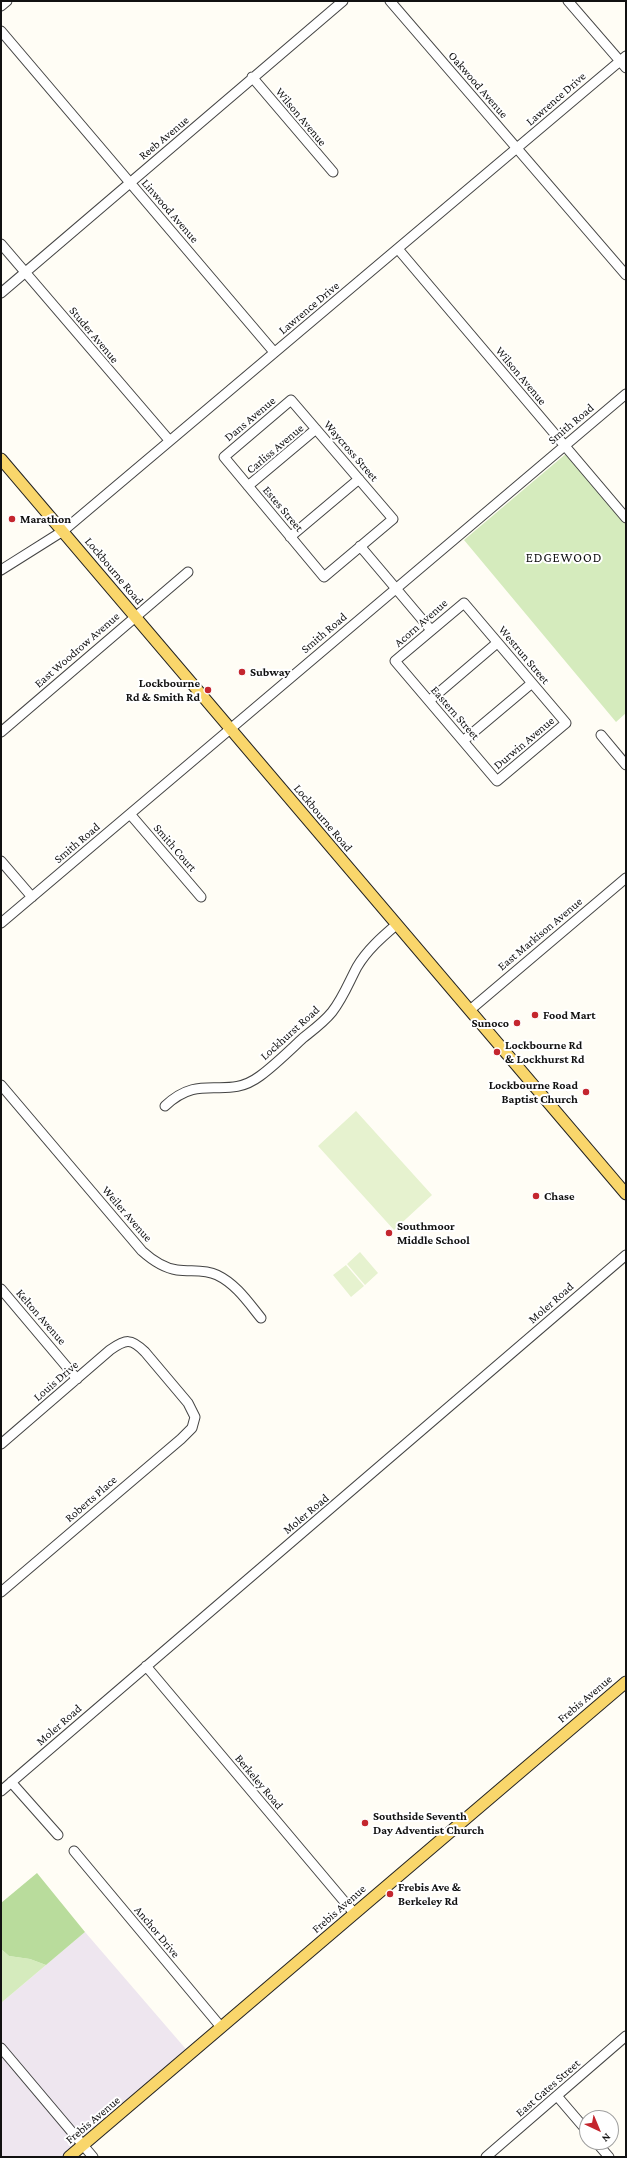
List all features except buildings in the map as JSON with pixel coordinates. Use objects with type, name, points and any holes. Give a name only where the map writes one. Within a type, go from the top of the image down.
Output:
[{"type":"main road","name":"Lockbourne Road","points":[[1,459],[626,1194]]},
{"type":"main road","name":"Frebis Avenue","points":[[69,2157],[626,1682]]},
{"type":"street","points":[[1,6],[7,1]]},
{"type":"street","name":"Reeb Avenue","points":[[1,293],[252,77],[343,1]]},
{"type":"street","name":"Oakwood Avenue","points":[[390,1],[626,275]]},
{"type":"street","points":[[568,1],[623,58],[626,68]]},
{"type":"street","name":"Linwood Avenue","points":[[1,31],[274,352]]},
{"type":"street","name":"Lawrence Drive","points":[[1,570],[63,531],[623,58]]},
{"type":"street","name":"Wilson Avenue","points":[[252,77],[333,172]]},
{"type":"street","name":"Studer Avenue","points":[[1,244],[169,440]]},
{"type":"street","name":"Wilson Avenue","points":[[398,249],[626,518]]},
{"type":"street","name":"Smith Road","points":[[1,923],[229,728],[626,394]]},
{"type":"street","name":"Waycross Street","points":[[291,400],[393,519],[360,546]]},
{"type":"street","name":"Dans Avenue","points":[[224,457],[291,400]]},
{"type":"street","name":"Carliss Avenue","points":[[248,486],[316,430]]},
{"type":"street","name":"Estes Street","points":[[224,457],[324,577],[360,546]]},
{"type":"street","points":[[290,537],[359,479]]},
{"type":"street","points":[[360,546],[431,630]]},
{"type":"street","name":"East Woodrow Avenue","points":[[1,732],[188,572]]},
{"type":"street","name":"Acorn Avenue","points":[[395,661],[464,602]]},
{"type":"street","name":"Westrun Street","points":[[464,602],[566,723]]},
{"type":"street","points":[[428,701],[497,643]]},
{"type":"street","name":"Eastern Street","points":[[395,661],[497,781]]},
{"type":"street","points":[[463,741],[532,683]]},
{"type":"street","name":"Durwin Avenue","points":[[497,781],[566,723]]},
{"type":"street","points":[[601,735],[626,764]]},
{"type":"street","name":"Smith Court","points":[[130,814],[202,897]]},
{"type":"street","points":[[1,861],[32,897]]},
{"type":"street","name":"East Markison Avenue","points":[[470,1010],[626,878]]},
{"type":"street","name":"Lockhurst Road","points":[[165,1106],[174,1098],[190,1089],[205,1087],[237,1088],[259,1076],[329,1015],[358,966],[373,946],[396,925]]},
{"type":"street","name":"Weiler Avenue","points":[[1,1085],[142,1251],[153,1260],[177,1270],[205,1271],[216,1274],[237,1289],[261,1318]]},
{"type":"street","name":"Moler Road","points":[[1,1791],[442,1415],[626,1255]]},
{"type":"street","name":"Kelton Avenue","points":[[1,1289],[78,1379]]},
{"type":"street","name":"Louis Drive","points":[[1,1444],[120,1343],[129,1340],[137,1344],[145,1352],[188,1403],[194,1411],[195,1423]]},
{"type":"street","name":"Roberts Place","points":[[1,1592],[175,1444],[195,1423]]},
{"type":"street","name":"Berkeley Road","points":[[146,1666],[354,1913]]},
{"type":"street","points":[[12,1782],[58,1835]]},
{"type":"street","name":"Anchor Drive","points":[[74,1852],[221,2027]]},
{"type":"street","name":"East Gates Street","points":[[486,2157],[626,2036]]},
{"type":"street","points":[[1,2048],[93,2157]]},
{"type":"street","points":[[557,2096],[579,2122]]},
{"type":"shaded area","points":[[85,1932],[191,2055],[69,2157],[1,2157],[1,2003]]},
{"type":"green space","points":[[568,452],[626,522],[626,713],[616,722],[464,540]]},
{"type":"green space","points":[[356,1111],[432,1195],[394,1230],[318,1146]]},
{"type":"green space","points":[[360,1252],[378,1273],[365,1285],[347,1264]]},
{"type":"green space","points":[[346,1265],[364,1286],[351,1297],[333,1275]]},
{"type":"green space","points":[[37,1873],[85,1932],[46,1965],[30,1959],[9,1956],[1,1949],[1,1903]]},
{"type":"green space","points":[[1,1949],[9,1956],[30,1959],[46,1965],[1,2003]]},
{"type":"place","name":"Marathon","points":[[12,519]]},
{"type":"place","name":"Subway","points":[[242,672]]},
{"type":"place","name":"Lockbourne Rd & Smith Rd","points":[[208,690]]},
{"type":"place","name":"Food Mart","points":[[535,1015]]},
{"type":"place","name":"Sunoco","points":[[517,1023]]},
{"type":"place","name":"Lockbourne Rd & Lockhurst Rd","points":[[497,1052]]},
{"type":"place","name":"Lockbourne Road Baptist Church","points":[[586,1092]]},
{"type":"place","name":"Chase","points":[[536,1196]]},
{"type":"place","name":"Southmoor Middle School","points":[[389,1233]]},
{"type":"place","name":"Southside Seventh Day Adventist Church","points":[[365,1823]]},
{"type":"place","name":"Frebis Ave & Berkeley Rd","points":[[390,1894]]},
{"type":"district","name":"EDGEWOOD","points":[[564,558]]}]
